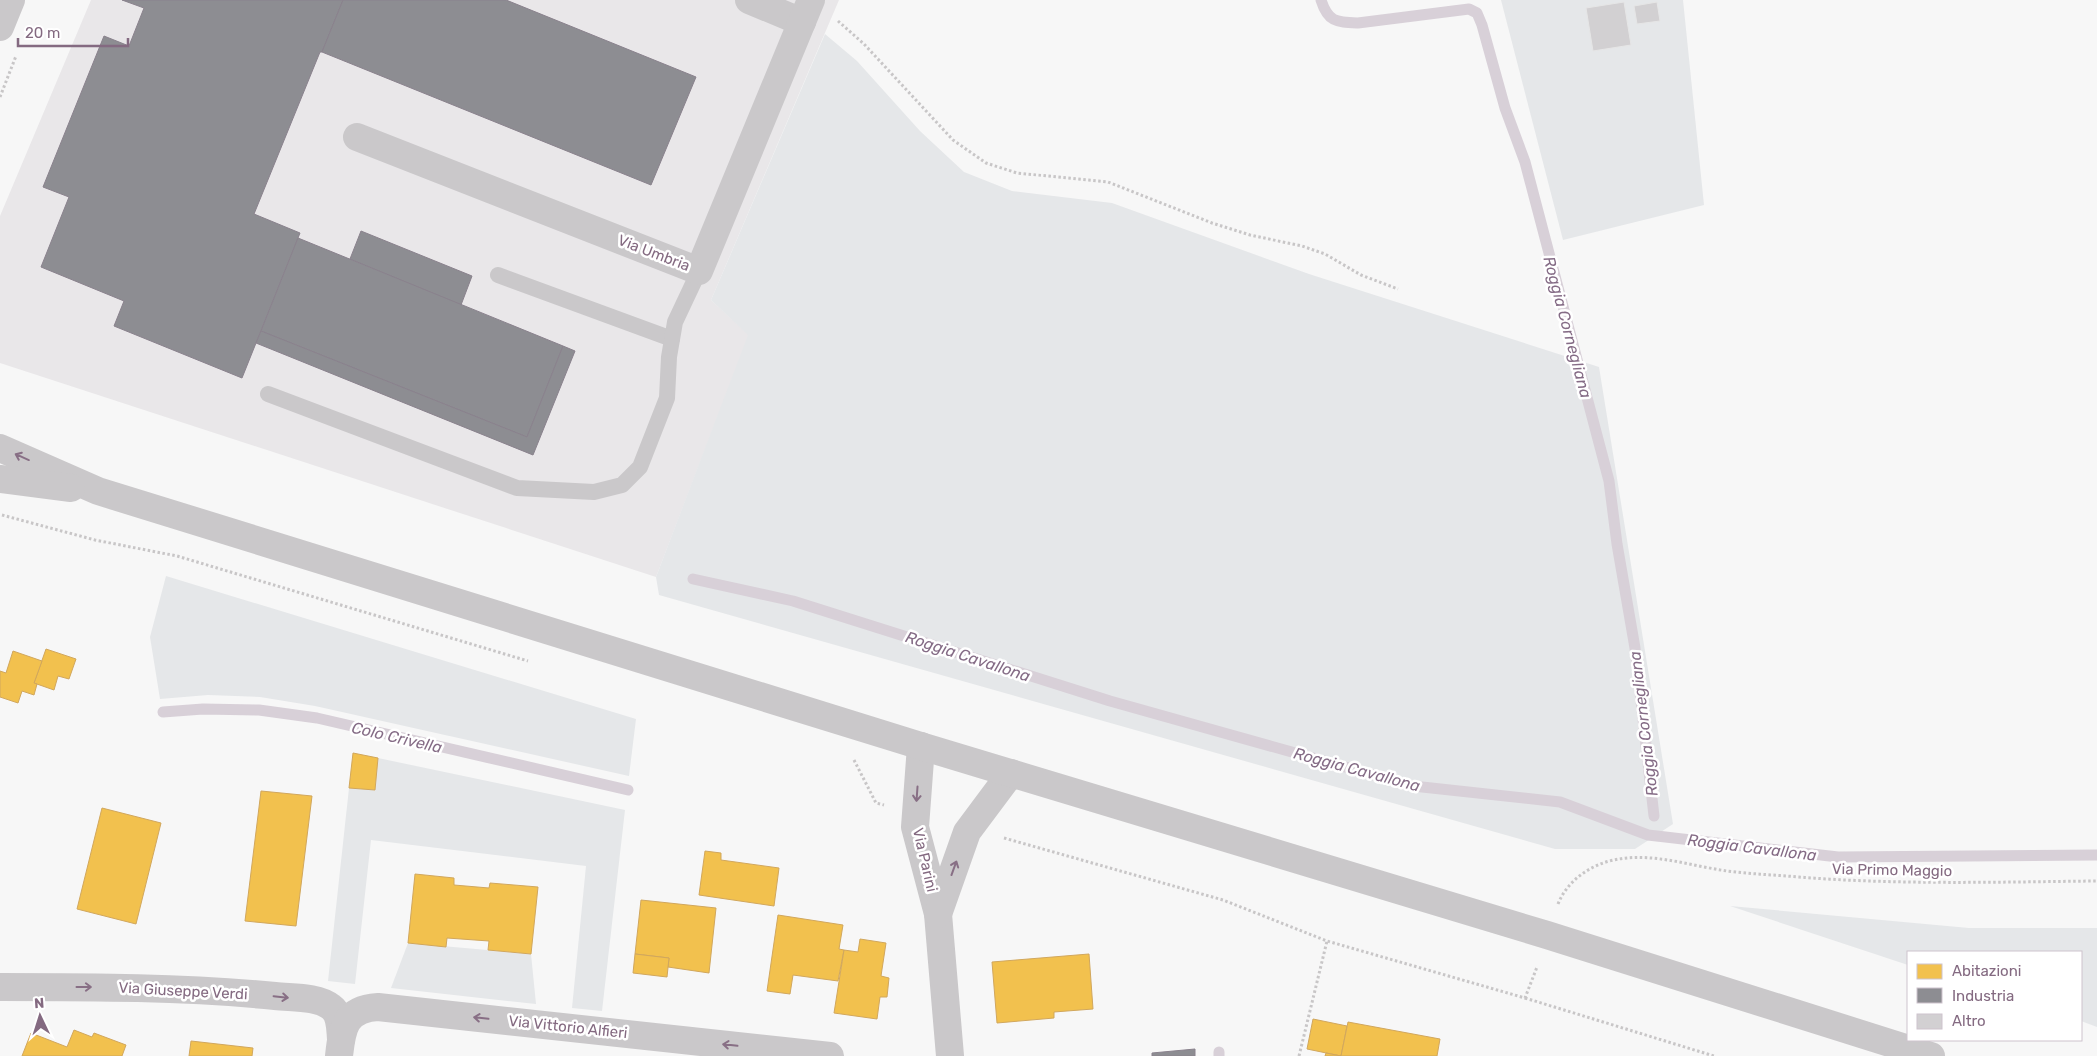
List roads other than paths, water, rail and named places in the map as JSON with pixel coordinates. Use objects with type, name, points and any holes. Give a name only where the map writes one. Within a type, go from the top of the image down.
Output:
[{"type":"street","points":[[0,27],[11,0]]},
{"type":"street","points":[[749,0],[807,9]]},
{"type":"street","name":"Via Umbria","points":[[356,137],[699,271],[807,9]]},
{"type":"street","points":[[0,448],[98,491],[921,746],[1547,935],[1931,1056]]},
{"type":"street","points":[[0,479],[98,491]]},
{"type":"street","name":"Via Parini","points":[[921,746],[915,827],[938,914],[950,1056]]},
{"type":"street","name":"Via Parini","points":[[938,914],[969,828],[1011,773]]},
{"type":"street","name":"Via Giuseppe Verdi","points":[[0,987],[128,988],[251,994],[309,1000],[331,1007],[336,1013],[340,1022],[340,1047]]},
{"type":"street","name":"Via Vittorio Alfieri","points":[[340,1047],[344,1026],[357,1010],[378,1007],[830,1056]]},
{"type":"lane","points":[[268,394],[517,488],[594,492],[622,485],[640,467],[667,398],[669,356],[675,322],[699,271]]},
{"type":"lane","points":[[498,275],[672,338]]},
{"type":"waterway","name":"Roggia Cornegliana","points":[[1321,0],[1330,17],[1344,22],[1358,23],[1469,9],[1477,13],[1482,25],[1505,108],[1525,162],[1609,481],[1617,544],[1635,648],[1654,816]]},
{"type":"waterway","name":"Roggia Cavallona","points":[[693,579],[793,601],[1110,701],[1413,786],[1560,802],[1648,835],[1838,857],[2097,855]]},
{"type":"waterway","name":"Colo Crivella","points":[[163,712],[203,709],[259,710],[317,718],[628,790]]}]
